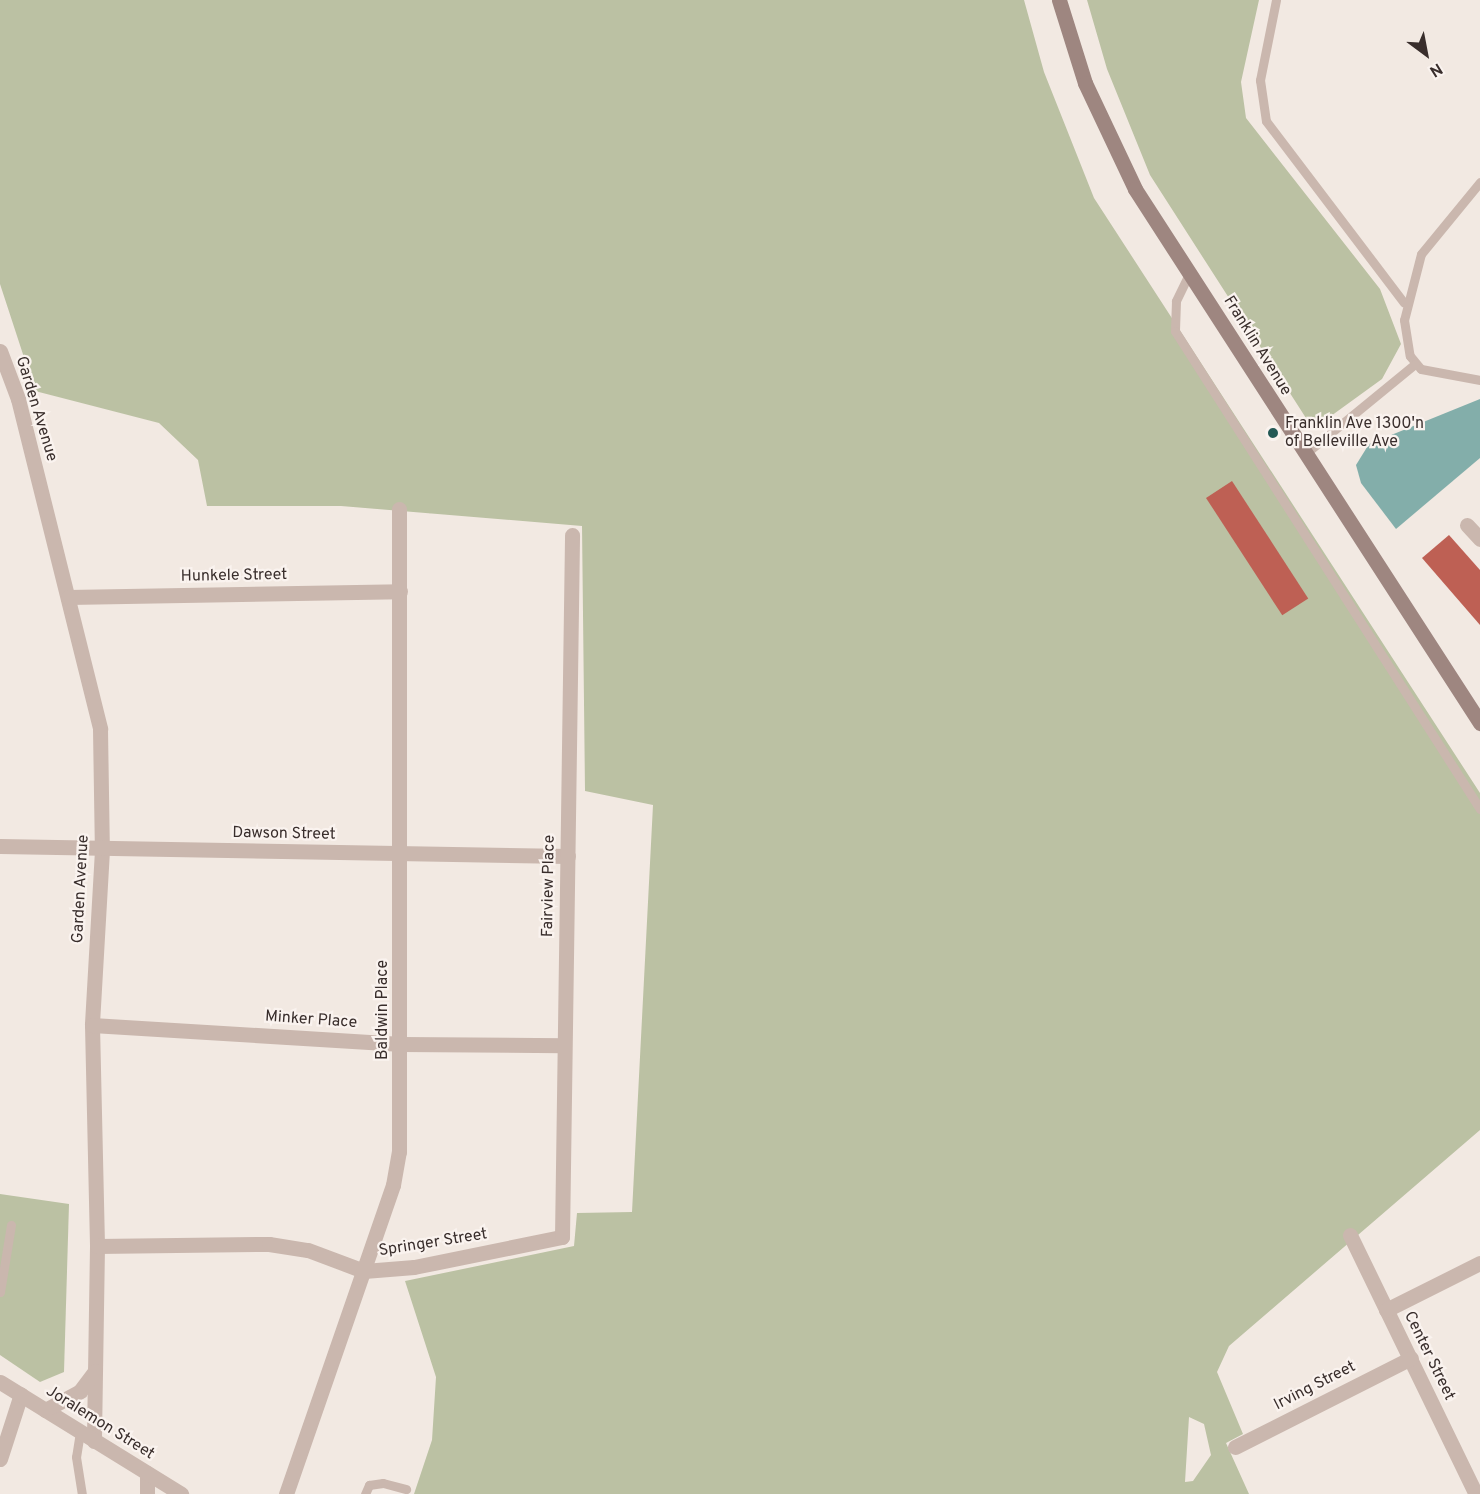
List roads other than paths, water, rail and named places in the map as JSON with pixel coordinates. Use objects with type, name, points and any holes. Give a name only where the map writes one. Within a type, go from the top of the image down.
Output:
[{"type":"main road","name":"Franklin Avenue","points":[[1059,0],[1085,83],[1111,142],[1189,274],[1480,723]]},
{"type":"street","name":"Garden Avenue","points":[[0,351],[18,399],[100,729],[102,850],[92,1024],[97,1246],[94,1441]]},
{"type":"street","name":"Baldwin Place","points":[[286,1494],[397,1170],[402,854],[399,509]]},
{"type":"street","points":[[1467,525],[1480,540]]},
{"type":"street","name":"Fairview Place","points":[[562,1237],[572,535]]},
{"type":"street","name":"Hunkele Street","points":[[68,597],[400,591]]},
{"type":"street","name":"Dawson Street","points":[[0,846],[102,850],[568,856]]},
{"type":"street","name":"Minker Place","points":[[92,1024],[400,1044],[564,1045]]},
{"type":"street","name":"Center Street","points":[[1350,1235],[1476,1494]]},
{"type":"street","name":"Springer Street","points":[[97,1246],[268,1244],[308,1250],[364,1271],[414,1267],[562,1237]]},
{"type":"street","points":[[1386,1310],[1480,1263]]},
{"type":"street","name":"Irving Street","points":[[1235,1447],[1411,1358]]},
{"type":"street","points":[[45,1410],[80,1391],[95,1371]]},
{"type":"street","name":"Joralemon Street","points":[[0,1382],[181,1494]]},
{"type":"street","points":[[0,1459],[21,1394]]},
{"type":"street","points":[[147,1473],[147,1494]]},
{"type":"lane","points":[[1276,0],[1260,80],[1266,121],[1404,303]]},
{"type":"lane","points":[[1480,182],[1421,254],[1404,303],[1404,331],[1415,364],[1432,374],[1480,380]]},
{"type":"lane","points":[[1189,274],[1176,301],[1175,331],[1480,809]]},
{"type":"lane","points":[[1305,454],[1415,364]]},
{"type":"lane","points":[[0,1292],[11,1225]]},
{"type":"lane","points":[[80,1432],[76,1457],[82,1494]]},
{"type":"lane","points":[[364,1494],[373,1484],[406,1489]]},
{"type":"water","points":[[1480,399],[1480,458],[1396,529],[1361,483],[1356,465],[1369,444]]},
{"type":"place","name":"Franklin Ave 1300'n of Belleville Ave","points":[[1273,433]]}]
